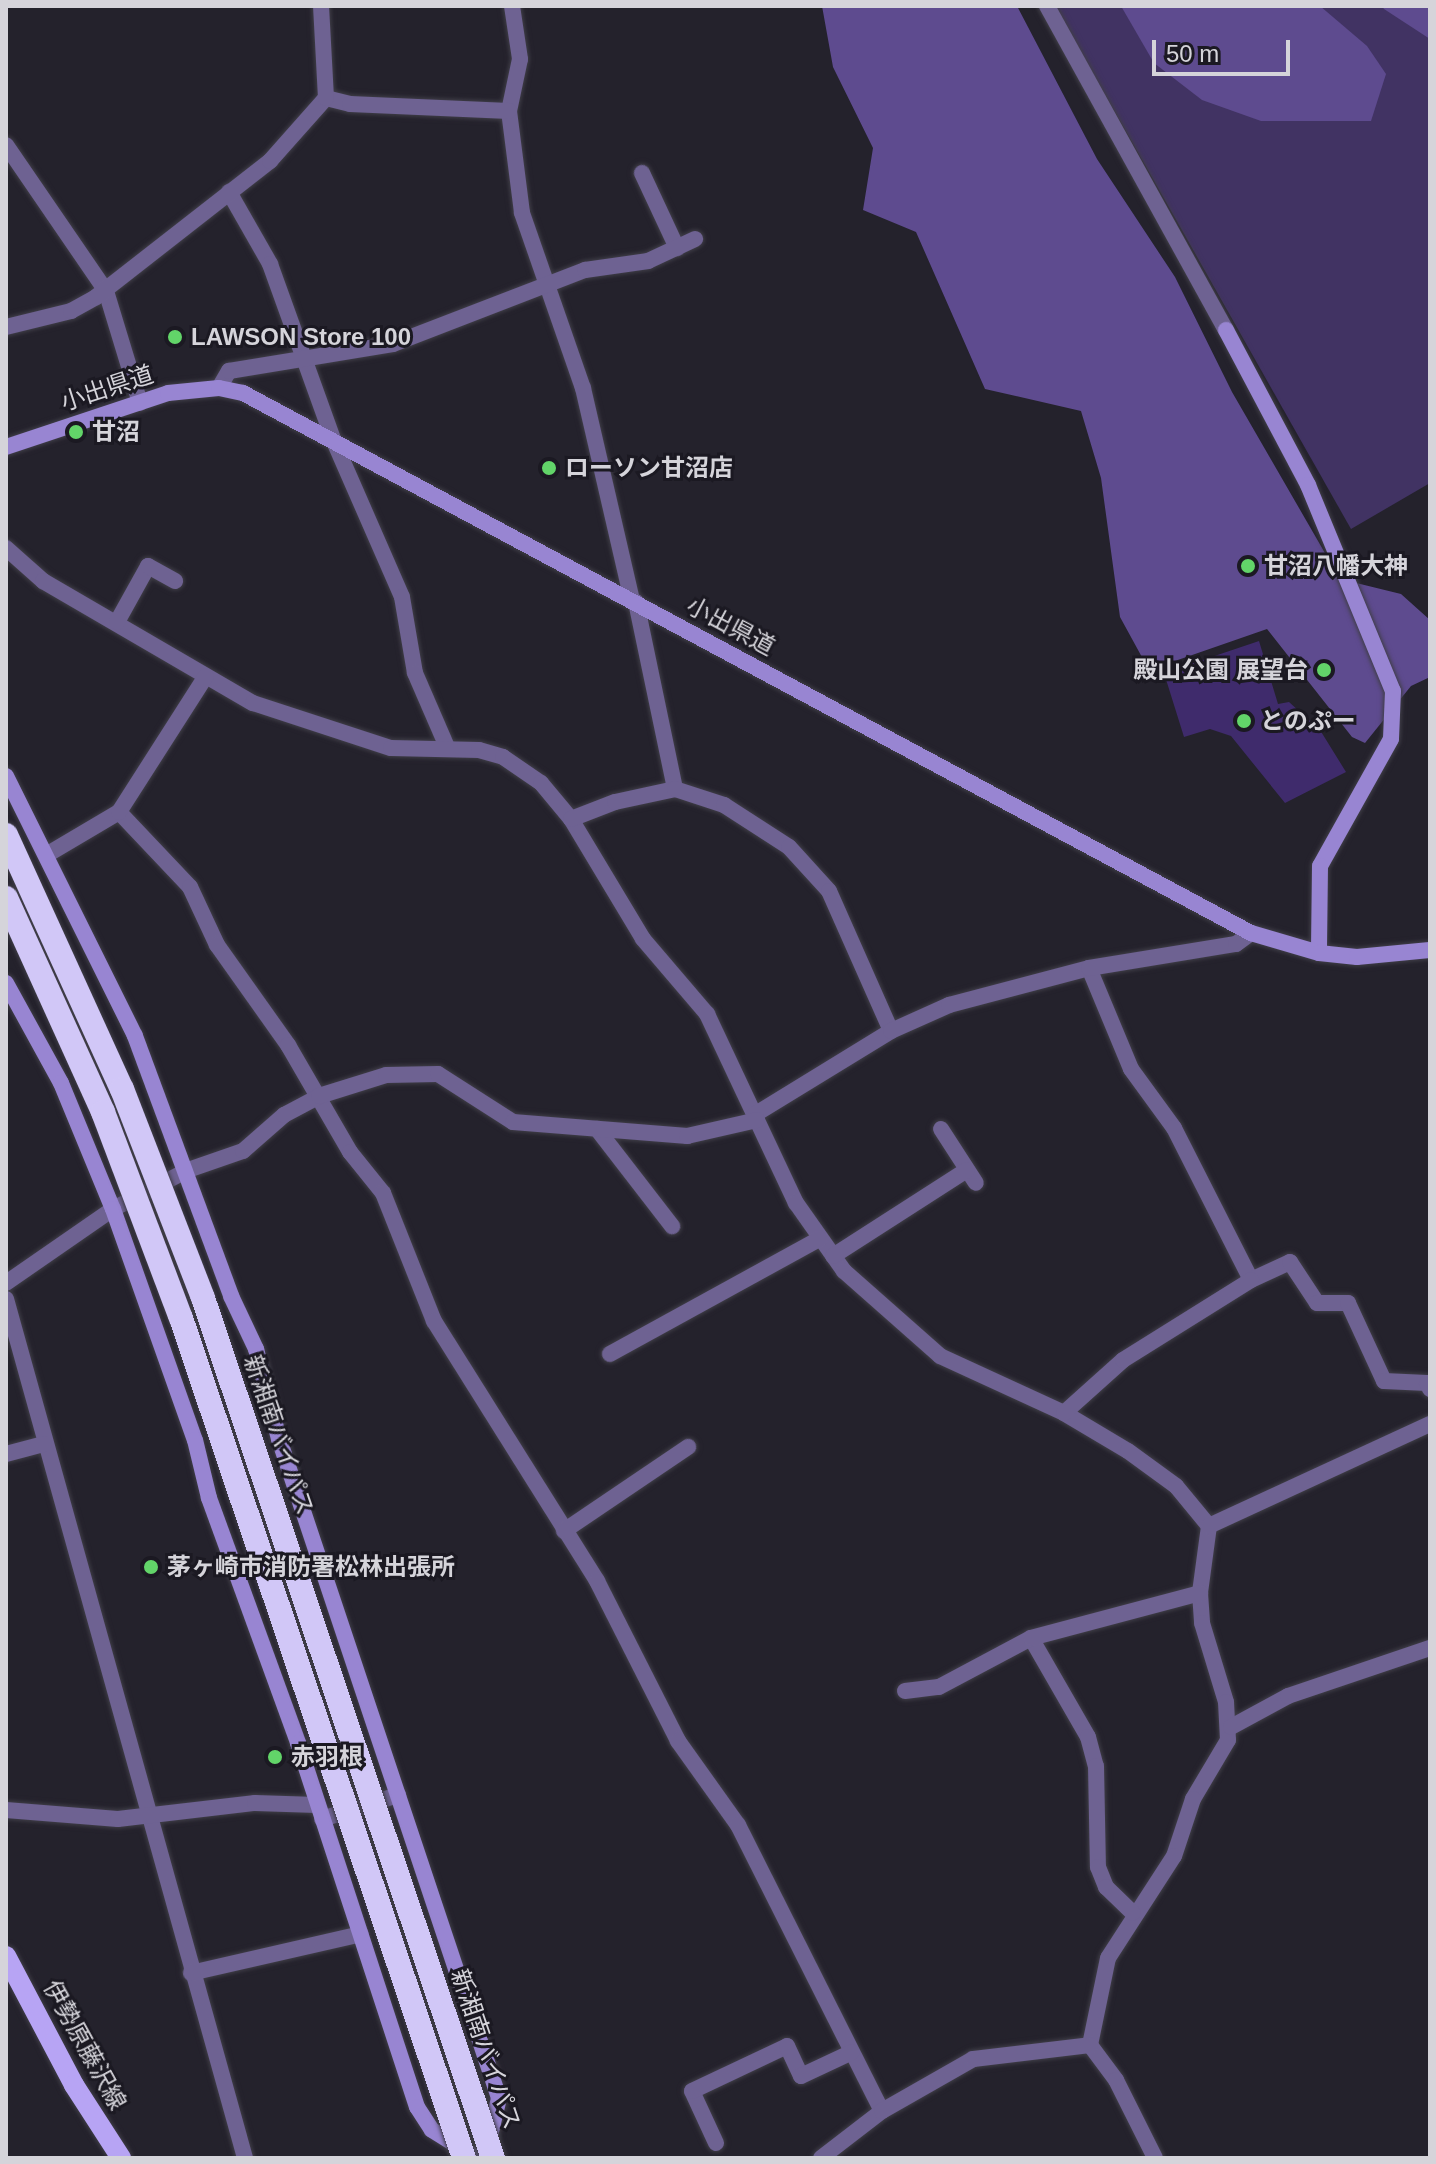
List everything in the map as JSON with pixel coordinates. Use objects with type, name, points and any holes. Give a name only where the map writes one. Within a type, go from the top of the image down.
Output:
[{"type":"highway","name":"新湘南バイパス","points":[[6,835],[122,1089],[203,1298],[493,2158]]},
{"type":"highway","points":[[6,898],[103,1112],[181,1318],[464,2158]]},
{"type":"main road","name":"伊勢原藤沢線","points":[[6,1956],[74,2085],[121,2158]]},
{"type":"street","points":[[6,327],[71,311],[106,291],[270,161],[326,98],[321,6]]},
{"type":"street","points":[[512,6],[520,59],[509,111],[522,213],[583,388],[675,789]]},
{"type":"street","points":[[1047,6],[1308,485],[1393,691],[1391,739],[1320,866],[1319,953]]},
{"type":"street","points":[[326,98],[350,104],[509,111]]},
{"type":"street","points":[[6,145],[106,291],[140,403]]},
{"type":"street","points":[[642,173],[677,248]]},
{"type":"street","points":[[229,192],[270,264],[333,439],[402,597],[419,684],[447,747]]},
{"type":"street","points":[[219,388],[229,371],[393,344],[585,270],[648,261],[695,239]]},
{"type":"street","name":"小出県道","points":[[6,447],[195,388],[219,388],[268,404],[1251,933],[1319,953],[1357,957],[1430,950]]},
{"type":"street","points":[[6,548],[43,581],[253,703],[321,729],[391,748],[479,750],[522,768],[571,819],[643,939],[707,1014],[755,1118],[819,1239],[833,1256],[940,1356],[1064,1413],[1128,1451],[1176,1486],[1209,1526],[1200,1593],[1205,1636],[1231,1727]]},
{"type":"street","points":[[117,622],[148,566],[175,581]]},
{"type":"street","points":[[48,854],[119,812],[206,676]]},
{"type":"street","points":[[6,776],[48,854],[135,1036],[188,1170],[231,1296],[256,1349],[279,1439],[499,2098],[493,2136],[479,2158],[432,2130],[417,2107],[320,1812],[113,1209],[61,1083],[6,983]]},
{"type":"street","points":[[571,819],[615,802],[675,789],[724,805],[815,871],[829,891],[891,1031]]},
{"type":"street","points":[[119,812],[190,887],[217,945],[319,1096],[350,1152],[383,1193],[434,1321],[629,1637],[678,1741],[738,1825],[882,2111]]},
{"type":"street","points":[[6,1283],[113,1209],[188,1170],[243,1151],[284,1115],[319,1096],[415,1071],[455,1082],[513,1122],[687,1136],[755,1118],[891,1031],[949,1005],[1089,968],[1236,944],[1251,933]]},
{"type":"street","points":[[1089,968],[1131,1069],[1174,1128],[1251,1280]]},
{"type":"street","points":[[597,1129],[672,1226]]},
{"type":"street","points":[[833,1256],[971,1176],[941,1129]]},
{"type":"street","points":[[610,1354],[819,1239]]},
{"type":"street","points":[[1064,1413],[1123,1360],[1251,1280],[1290,1262],[1317,1303],[1348,1303],[1384,1381],[1427,1383],[1430,1389]]},
{"type":"street","points":[[6,1299],[12,1343],[154,1818],[191,1973],[245,2158]]},
{"type":"street","points":[[1209,1526],[1430,1424]]},
{"type":"street","points":[[6,1454],[44,1444]]},
{"type":"street","points":[[564,1531],[688,1447]]},
{"type":"street","points":[[905,1691],[939,1687],[1031,1638],[1200,1593]]},
{"type":"street","points":[[1031,1638],[1088,1737],[1096,1766],[1098,1867],[1106,1887],[1133,1913]]},
{"type":"street","points":[[1155,2158],[1116,2080],[1090,2045],[1099,1982],[1133,1913],[1174,1856],[1193,1799],[1231,1727],[1288,1696],[1430,1648]]},
{"type":"street","points":[[6,1810],[154,1818],[240,1804],[320,1812],[398,1795]]},
{"type":"street","points":[[191,1973],[361,1934]]},
{"type":"street","points":[[821,2158],[882,2111],[973,2059],[1090,2045]]},
{"type":"street","points":[[716,2143],[692,2091],[787,2046],[801,2076],[852,2052]]},
{"type":"shaded area","points":[[822,6],[1017,6],[1097,159],[1175,277],[1232,392],[1340,579],[1401,594],[1430,620],[1430,677],[1411,686],[1365,743],[1352,737],[1267,629],[1149,670],[1120,617],[1101,478],[1081,411],[985,389],[916,232],[863,210],[873,148],[833,67]]},
{"type":"shaded area","points":[[1055,6],[1430,6],[1430,483],[1351,529]]},
{"type":"shaded area","points":[[1121,6],[1320,6],[1367,46],[1386,74],[1371,121],[1261,121],[1202,100],[1154,63]]},
{"type":"shaded area","points":[[1382,6],[1430,6],[1430,39],[1384,9]]},
{"type":"shaded area","name":"とのぷー","points":[[1259,641],[1278,704],[1289,702],[1320,730],[1346,772],[1285,803],[1231,736],[1210,729],[1184,737],[1164,673]]},
{"type":"place","name":"LAWSON Store 100","points":[[175,337]]},
{"type":"place","name":"甘沼","points":[[76,432]]},
{"type":"place","name":"ローソン甘沼店","points":[[549,468]]},
{"type":"place","name":"甘沼八幡大神","points":[[1248,566]]},
{"type":"place","name":"殿山公園 展望台","points":[[1324,670]]},
{"type":"place","name":"とのぷー","points":[[1244,721]]},
{"type":"place","name":"茅ヶ崎市消防署松林出張所","points":[[151,1567]]},
{"type":"place","name":"赤羽根","points":[[275,1757]]}]
